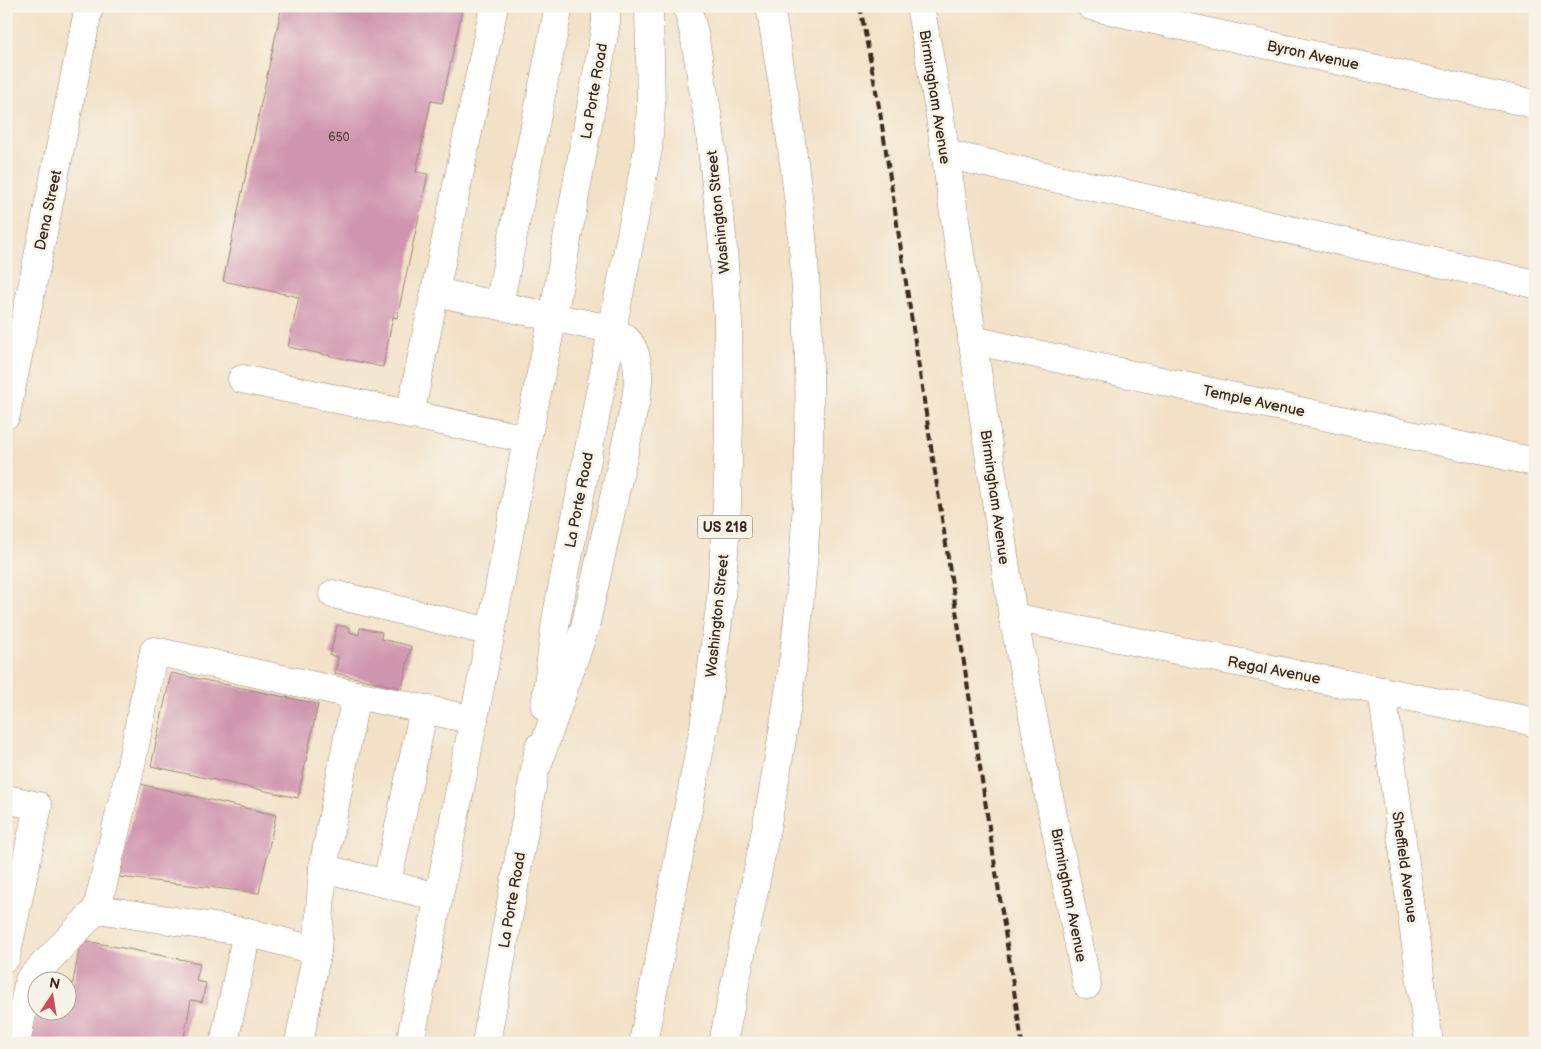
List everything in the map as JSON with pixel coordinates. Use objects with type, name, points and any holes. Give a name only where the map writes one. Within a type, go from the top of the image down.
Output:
[{"type":"main road","name":"Dena Street","points":[[6,414],[89,6]]},
{"type":"main road","points":[[410,415],[494,6]]},
{"type":"main road","points":[[499,305],[559,6]]},
{"type":"main road","name":"La Porte Road","points":[[410,1043],[527,439],[553,317],[601,52],[606,22],[606,6]]},
{"type":"main road","name":"La Porte Road","points":[[486,1043],[537,766],[556,620],[648,149],[651,96],[649,6]]},
{"type":"main road","name":"Washington Street","points":[[643,1043],[704,727],[721,598],[727,507],[730,419],[728,320],[723,255],[709,124],[694,33],[687,6]]},
{"type":"main road","points":[[723,1043],[783,740],[799,609],[806,514],[810,420],[807,322],[801,226],[788,114],[770,6]]},
{"type":"main road","name":"Birmingham Avenue","points":[[920,6],[939,110],[1013,617],[1087,985]]},
{"type":"main road","name":"Byron Avenue","points":[[1091,6],[1535,104]]},
{"type":"main road","points":[[945,154],[1535,284]]},
{"type":"main road","points":[[435,292],[612,330],[628,341],[636,358],[638,373],[636,399],[585,627],[537,766]]},
{"type":"main road","name":"Temple Avenue","points":[[972,340],[1535,462]]},
{"type":"main road","points":[[242,379],[527,439]]},
{"type":"main road","points":[[333,594],[491,632]]},
{"type":"main road","name":"Regal Avenue","points":[[1013,617],[1535,722]]},
{"type":"main road","points":[[16,1043],[29,980],[97,909],[130,770],[154,651],[474,720]]},
{"type":"main road","name":"Sheffield Avenue","points":[[1382,692],[1429,1043]]},
{"type":"main road","points":[[298,1043],[317,951],[323,868],[356,695]]},
{"type":"main road","points":[[387,884],[424,709]]},
{"type":"main road","points":[[6,799],[38,806],[6,957]]},
{"type":"main road","points":[[323,868],[438,897]]},
{"type":"main road","points":[[97,909],[247,932],[317,951]]},
{"type":"main road","points":[[224,1043],[247,932]]},
{"type":"building","points":[[282,6],[463,6],[442,103],[431,101],[416,172],[428,174],[397,318],[393,317],[383,367],[288,347],[299,297],[223,281]]},
{"type":"building","points":[[337,625],[350,628],[350,632],[359,635],[360,628],[382,632],[381,639],[411,646],[402,688],[335,673],[338,657],[330,655]]},
{"type":"building","points":[[171,673],[318,704],[298,798],[151,766]]},
{"type":"building","points":[[140,784],[276,815],[259,893],[119,877]]},
{"type":"building","points":[[6,808],[13,809],[7,840],[6,840]]},
{"type":"building","points":[[81,940],[200,963],[196,981],[206,983],[202,1002],[191,1000],[183,1043],[30,1043],[34,1022],[78,1022],[78,972],[75,972]]},
{"type":"railway","points":[[860,6],[880,112],[1022,1043]]}]
